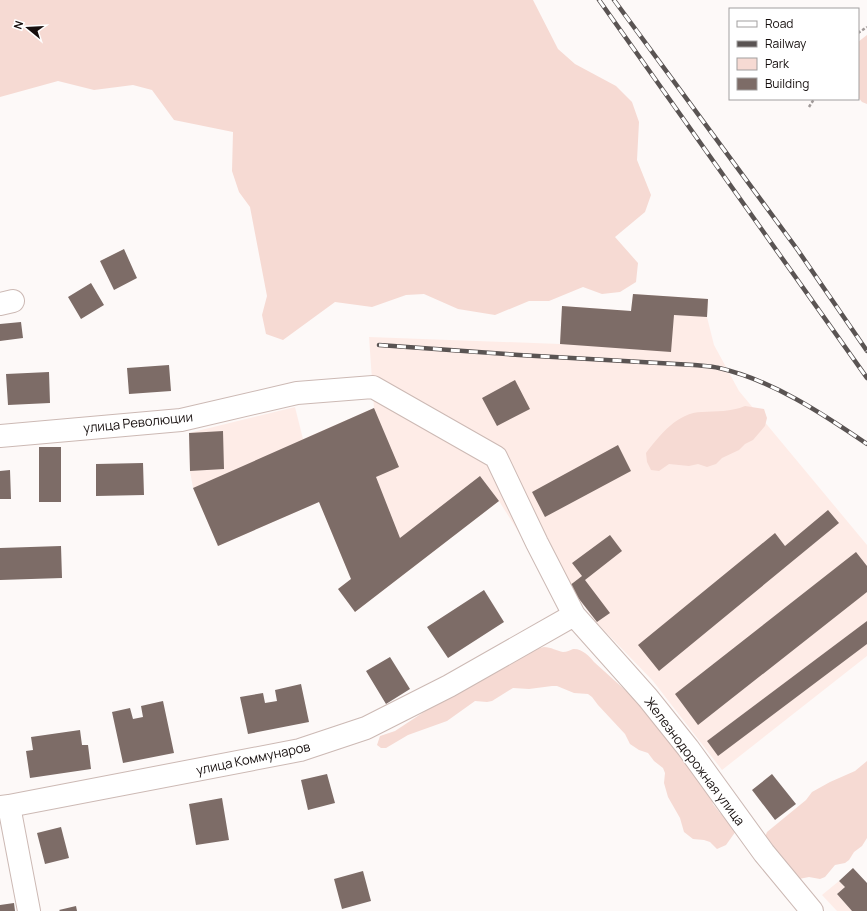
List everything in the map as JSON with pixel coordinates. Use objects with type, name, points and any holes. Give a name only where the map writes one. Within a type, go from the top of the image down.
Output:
[{"type":"street","name":"улица Революции","points":[[0,436],[181,420],[297,393],[372,387],[496,456],[537,543],[574,615]]},
{"type":"street","name":"улица Коммунаров","points":[[4,807],[300,750],[366,728],[449,686],[574,615]]},
{"type":"street","name":"Железнодорожная улица","points":[[574,615],[658,710],[688,748],[764,853],[812,911]]},
{"type":"street","points":[[4,807],[29,911]]},
{"type":"path","points":[[809,107],[813,100]]},
{"type":"shaded area","points":[[633,294],[708,299],[707,317],[714,345],[739,391],[867,545],[867,656],[722,770],[653,681],[597,623],[569,586],[558,595],[499,501],[355,612],[338,589],[351,579],[319,502],[218,546],[193,488],[190,471],[189,433],[295,407],[303,439],[374,408],[369,337],[560,344],[562,306],[631,311]]},
{"type":"shaded area","points":[[839,881],[845,887],[837,894],[852,911],[837,911],[822,895]]},
{"type":"green space","points":[[0,0],[533,0],[558,49],[575,64],[616,86],[632,102],[639,122],[637,160],[651,195],[645,212],[615,237],[638,263],[636,282],[620,292],[602,294],[583,287],[549,301],[529,301],[495,315],[458,309],[424,294],[406,295],[372,307],[335,302],[283,340],[266,334],[262,315],[267,296],[250,207],[239,192],[232,171],[233,132],[174,120],[152,90],[133,85],[94,90],[58,81],[0,97]]},
{"type":"green space","points":[[867,35],[867,104],[862,102],[859,98],[859,41]]},
{"type":"green space","points":[[745,406],[764,409],[767,418],[765,426],[753,440],[745,444],[739,450],[722,458],[716,464],[707,467],[698,464],[689,466],[669,464],[659,471],[651,470],[647,462],[646,453],[657,439],[677,420],[693,413],[729,410]]},
{"type":"green space","points":[[544,647],[563,652],[573,649],[582,651],[644,707],[708,788],[713,804],[720,813],[729,818],[736,831],[726,845],[717,849],[710,842],[693,839],[684,832],[680,818],[668,797],[664,783],[665,773],[663,768],[654,761],[648,753],[639,750],[630,744],[625,734],[588,694],[574,693],[557,686],[529,689],[513,688],[492,701],[475,701],[447,721],[408,735],[386,748],[381,748],[377,745],[380,736],[395,731],[433,706],[506,667],[518,655]]},
{"type":"green space","points":[[867,761],[867,838],[849,860],[845,863],[835,865],[825,877],[820,879],[809,877],[799,879],[765,837],[767,832],[806,800],[812,792],[855,771]]},
{"type":"building","points":[[124,249],[137,278],[114,290],[100,261]]},
{"type":"building","points":[[91,283],[104,305],[81,319],[68,297]]},
{"type":"building","points":[[633,294],[708,299],[707,317],[674,315],[671,352],[560,344],[562,306],[631,311]]},
{"type":"building","points":[[21,322],[23,338],[0,341],[0,324]]},
{"type":"building","points":[[169,365],[171,391],[129,394],[127,368]]},
{"type":"building","points":[[49,372],[50,403],[8,405],[6,374]]},
{"type":"building","points":[[515,380],[530,409],[497,426],[482,398]]},
{"type":"building","points":[[374,408],[399,467],[376,477],[400,538],[480,476],[499,501],[355,612],[338,589],[351,579],[319,502],[218,546],[193,488]]},
{"type":"building","points":[[223,431],[224,469],[190,471],[189,433]]},
{"type":"building","points":[[618,445],[631,471],[545,517],[532,492]]},
{"type":"building","points":[[39,447],[61,447],[61,502],[39,502]]},
{"type":"building","points":[[143,463],[144,495],[96,496],[96,464]]},
{"type":"building","points":[[10,470],[11,499],[0,499],[0,471]]},
{"type":"building","points":[[828,510],[839,523],[659,671],[638,645],[775,533],[785,546]]},
{"type":"building","points":[[610,535],[622,551],[585,580],[610,613],[597,622],[569,586],[582,576],[572,563]]},
{"type":"building","points":[[61,546],[62,578],[0,580],[0,548]]},
{"type":"building","points":[[856,552],[867,566],[867,592],[698,725],[675,694]]},
{"type":"building","points":[[484,590],[504,622],[448,658],[427,627]]},
{"type":"building","points":[[867,621],[867,644],[718,756],[707,741]]},
{"type":"building","points":[[390,657],[410,689],[386,704],[366,671]]},
{"type":"building","points":[[301,684],[309,722],[248,734],[240,697],[263,693],[265,703],[277,701],[275,690]]},
{"type":"building","points":[[163,701],[174,753],[123,763],[112,712],[130,708],[133,719],[143,717],[141,706]]},
{"type":"building","points":[[80,730],[82,745],[88,745],[91,769],[30,778],[26,751],[33,750],[31,737]]},
{"type":"building","points":[[327,774],[335,803],[308,810],[301,780]]},
{"type":"building","points":[[772,774],[796,804],[775,820],[752,790]]},
{"type":"building","points":[[222,798],[229,840],[196,845],[189,804]]},
{"type":"building","points":[[61,827],[69,858],[45,864],[37,833]]},
{"type":"building","points":[[853,868],[867,883],[867,911],[852,911],[837,894],[845,887],[839,881]]},
{"type":"building","points":[[363,871],[371,901],[342,909],[334,879]]},
{"type":"building","points":[[14,903],[15,911],[0,911],[0,905]]},
{"type":"building","points":[[76,906],[77,911],[59,910]]},
{"type":"railway","points":[[599,0],[867,378]]},
{"type":"railway","points":[[614,0],[797,249],[867,351]]},
{"type":"railway","points":[[379,345],[716,367],[739,373],[778,389],[833,421],[867,444]]}]
